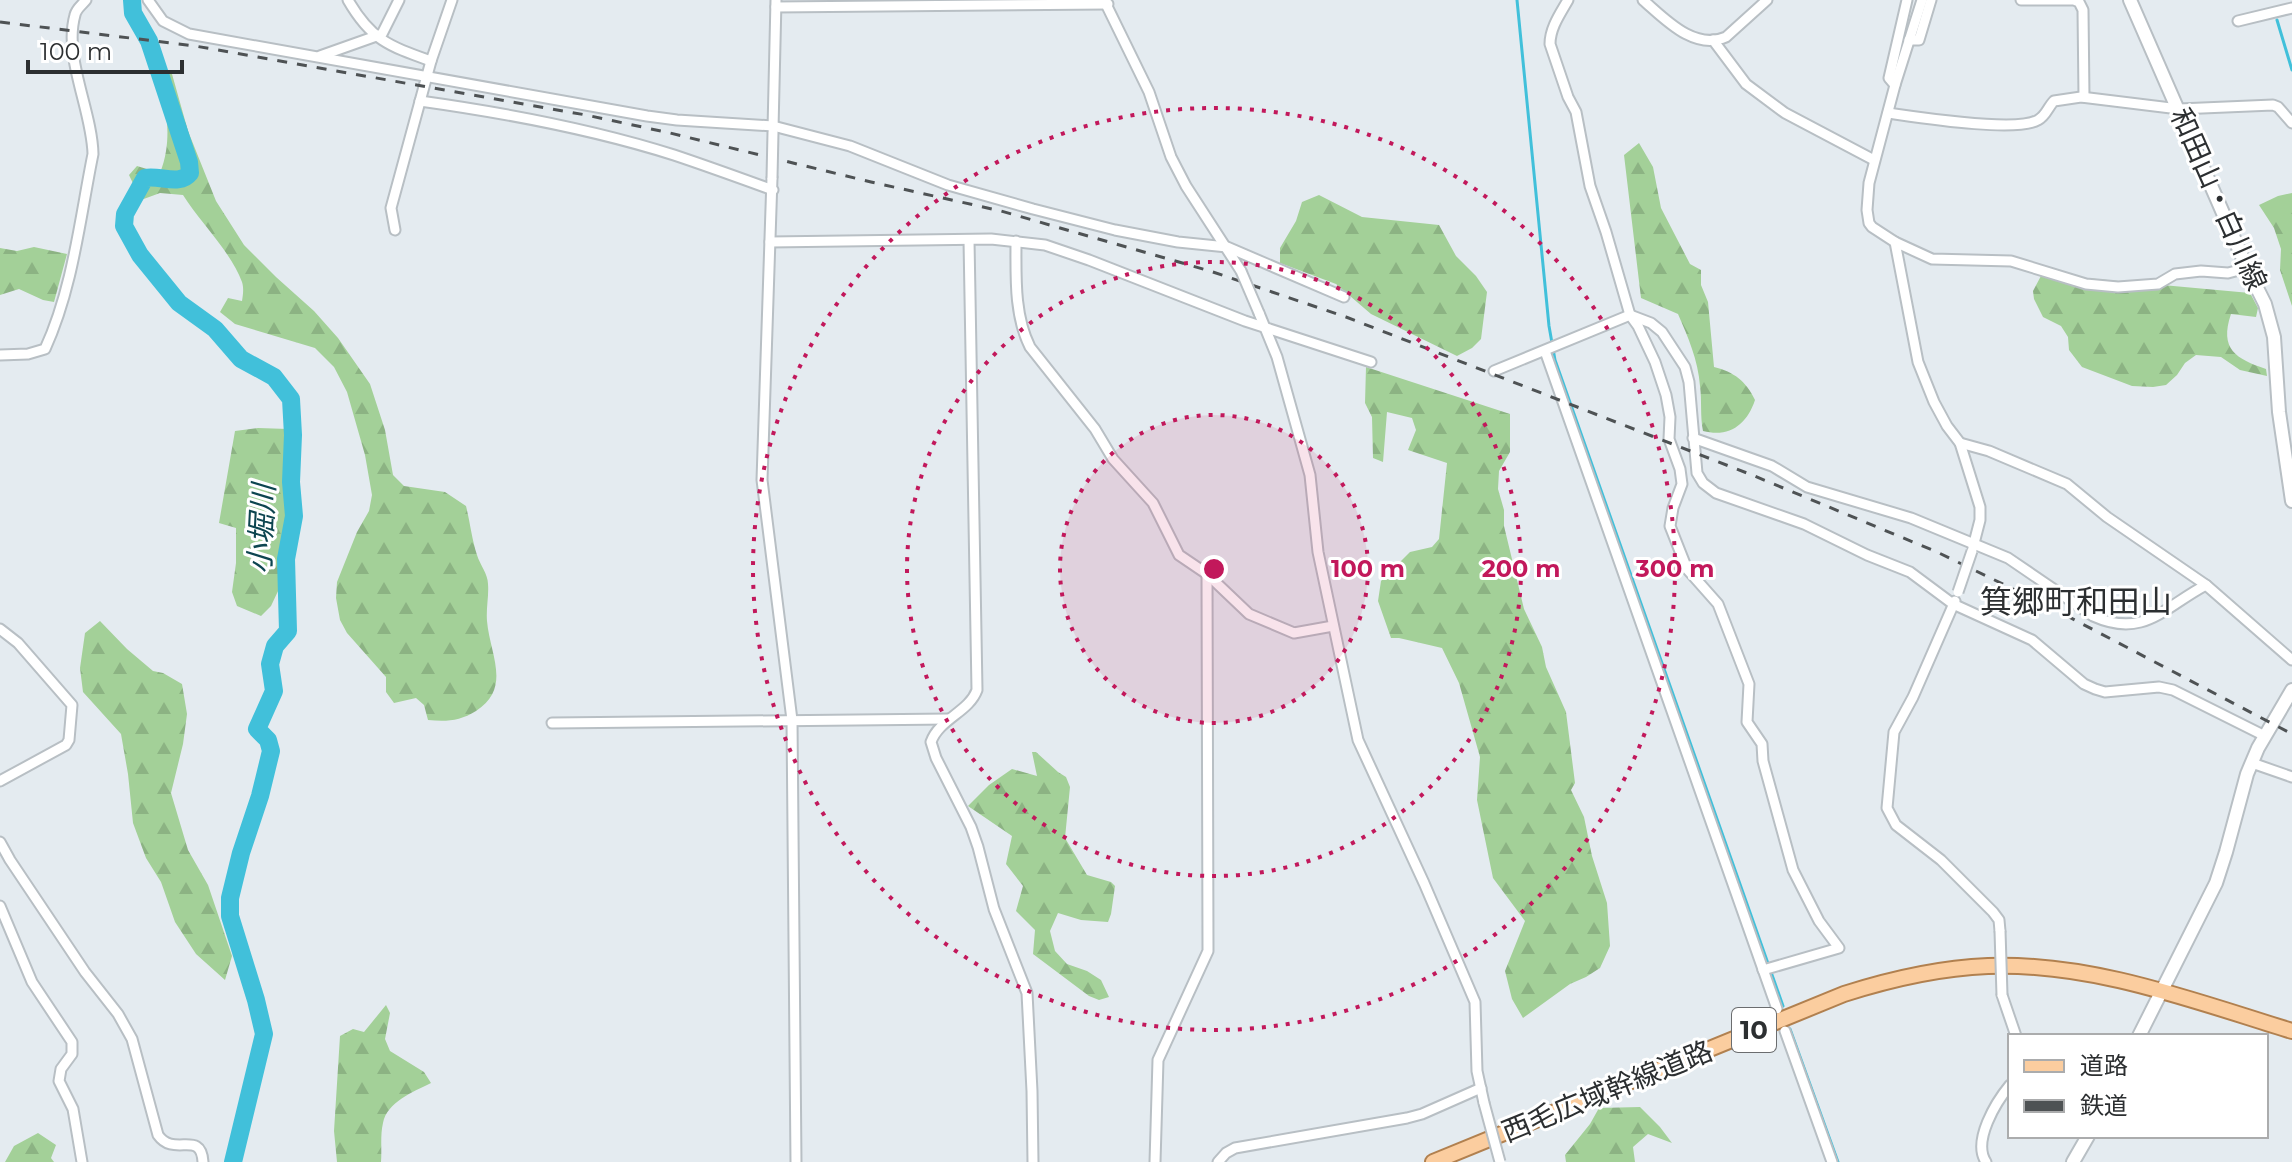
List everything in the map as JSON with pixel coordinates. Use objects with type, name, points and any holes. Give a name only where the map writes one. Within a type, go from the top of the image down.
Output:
[{"type":"main road","name":"西毛広域幹線道路","points":[[1433,1162],[1830,1000],[1880,983],[1955,968],[2024,966],[2097,976],[2292,1031]]},
{"type":"street","points":[[0,355],[28,354],[45,349],[55,328],[67,283],[93,154],[93,139],[74,55],[75,12],[86,0]]},
{"type":"street","points":[[148,0],[163,21],[189,34],[647,116],[773,129],[850,146],[948,185],[1033,209],[1115,230],[1178,242],[1227,247],[1344,297]]},
{"type":"street","points":[[348,0],[375,36],[431,61]]},
{"type":"street","points":[[316,57],[382,34],[399,0]]},
{"type":"street","points":[[395,230],[391,208],[431,61],[452,0]]},
{"type":"street","points":[[1568,0],[1550,35],[1550,44],[1578,120],[1590,186],[1630,315],[1650,350],[1666,395],[1670,417],[1669,439],[1682,484],[1670,526],[1687,569],[1718,604],[1749,684],[1747,722],[1762,744],[1763,761],[1793,870],[1819,921],[1839,948],[1764,970]]},
{"type":"street","points":[[1643,0],[1675,29],[1713,40],[1726,37],[1767,0]]},
{"type":"street","points":[[1895,85],[1889,78],[1907,0]]},
{"type":"street","points":[[1922,0],[1874,160],[1867,194],[1867,217],[1872,227],[1895,242],[1932,259],[2011,261],[2086,284],[2118,287],[2158,284],[2175,274],[2201,271],[2228,273],[2247,268]]},
{"type":"street","points":[[1909,40],[1919,40],[1931,0]]},
{"type":"street","points":[[2021,0],[2079,2],[2083,10],[2084,97]]},
{"type":"street","name":"和田山・白川線","points":[[2130,0],[2265,304],[2274,337],[2286,413],[2292,501]]},
{"type":"street","points":[[796,1162],[792,720],[762,480],[773,190],[776,4],[1106,2],[1149,92],[1171,157],[1241,271],[1277,357],[1310,475],[1318,552],[1358,740],[1475,1002],[1477,1071],[1500,1162]]},
{"type":"street","points":[[2238,21],[2292,8]]},
{"type":"street","points":[[1713,40],[1746,84],[1785,113],[1874,160]]},
{"type":"street","points":[[1888,113],[1980,124],[2031,123],[2043,117],[2054,101],[2084,97],[2179,109],[2273,105],[2292,123]]},
{"type":"street","points":[[420,101],[532,119],[588,132],[673,155],[773,190]]},
{"type":"street","points":[[770,242],[969,240],[1045,245],[1245,321],[1371,362]]},
{"type":"street","points":[[969,240],[977,690],[974,698],[934,734],[932,748],[971,827],[994,909],[1027,993],[1033,1162]]},
{"type":"street","points":[[1016,241],[1015,288],[1025,338],[1095,429],[1113,459],[1153,503],[1179,555],[1207,574],[1249,614],[1294,633],[1333,626]]},
{"type":"street","points":[[1895,242],[1918,362],[1934,402],[1960,443],[1980,507],[1980,520],[1958,592],[1913,697],[1894,732],[1887,808],[1896,825],[1941,860],[1999,920],[2002,995],[2015,1034]]},
{"type":"street","points":[[1494,371],[1630,315],[1651,323],[1662,332],[1685,367],[1697,473],[1703,483],[1716,493],[1804,524],[1910,572],[1953,604],[2032,640],[2084,684],[2095,689],[2105,692],[2159,687],[2173,690],[2265,736]]},
{"type":"street","points":[[1545,351],[1777,1009]]},
{"type":"street","points":[[1693,438],[1772,466],[1807,487],[1911,518],[1973,547],[2008,558],[2107,623],[2130,625],[2144,622],[2206,585]]},
{"type":"street","points":[[1960,443],[1989,451],[2067,484],[2107,517],[2206,585],[2292,660]]},
{"type":"street","points":[[1155,1162],[1158,1060],[1208,951],[1207,574]]},
{"type":"street","points":[[0,629],[18,643],[72,705],[66,745],[0,781]]},
{"type":"street","points":[[2140,1034],[2216,883],[2247,774],[2292,690]]},
{"type":"street","points":[[552,723],[949,719]]},
{"type":"street","points":[[2252,763],[2292,777]]},
{"type":"street","points":[[0,842],[132,1039],[158,1135],[170,1145],[199,1148],[203,1162]]},
{"type":"street","points":[[0,906],[32,982],[72,1042],[72,1054],[61,1069],[59,1081],[73,1109],[82,1162]]},
{"type":"street","points":[[1785,1031],[1832,1162]]},
{"type":"street","points":[[1218,1162],[1235,1148],[1422,1114],[1481,1088]]},
{"type":"street","points":[[1986,1162],[1980,1148],[1993,1110],[2008,1088]]},
{"type":"street","points":[[2073,1162],[2087,1138]]},
{"type":"green space","points":[[166,71],[172,74],[188,131],[216,201],[244,245],[314,311],[338,338],[370,384],[385,430],[393,475],[404,486],[445,492],[466,506],[475,549],[488,580],[487,621],[496,681],[487,702],[464,717],[428,720],[424,705],[416,698],[394,703],[386,692],[386,677],[347,633],[340,620],[337,582],[369,511],[372,495],[365,455],[347,392],[334,367],[315,348],[235,324],[220,312],[228,298],[242,301],[242,282],[231,260],[183,195],[160,193],[141,200],[129,175],[137,166],[160,173],[167,146]]},
{"type":"green space","points":[[1639,143],[1653,167],[1661,208],[1690,264],[1701,270],[1701,285],[1708,302],[1714,367],[1739,378],[1755,400],[1742,422],[1729,431],[1703,431],[1697,367],[1678,314],[1641,298],[1624,155]]},
{"type":"green space","points":[[2292,193],[2292,306],[2280,270],[2281,249],[2274,228],[2259,205]]},
{"type":"green space","points":[[1319,195],[1362,217],[1439,225],[1456,256],[1487,292],[1481,339],[1457,356],[1371,314],[1336,284],[1280,263],[1280,248],[1296,221],[1302,202]]},
{"type":"green space","points":[[34,247],[67,254],[54,302],[19,289],[0,295],[0,248],[17,251]]},
{"type":"green space","points":[[2042,274],[2250,293],[2258,308],[2256,317],[2231,314],[2227,336],[2233,351],[2246,361],[2266,369],[2267,376],[2240,370],[2221,357],[2196,355],[2166,385],[2153,387],[2132,386],[2082,367],[2069,350],[2068,337],[2061,326],[2043,317],[2034,299],[2033,291]]},
{"type":"green space","points":[[1366,367],[1510,414],[1510,452],[1499,471],[1498,489],[1504,510],[1504,526],[1524,609],[1566,712],[1575,783],[1571,790],[1584,817],[1607,903],[1610,946],[1600,968],[1570,984],[1523,1018],[1512,999],[1505,971],[1525,921],[1493,878],[1477,800],[1480,757],[1459,683],[1442,648],[1391,638],[1378,601],[1381,581],[1410,552],[1432,547],[1439,539],[1447,463],[1408,450],[1416,430],[1412,418],[1387,412],[1383,462],[1373,458],[1372,417],[1365,403]]},
{"type":"green space","points":[[288,429],[285,480],[288,514],[279,589],[271,606],[261,616],[237,606],[232,592],[236,528],[219,523],[235,431]]},
{"type":"green space","points":[[100,621],[153,671],[182,684],[187,714],[171,793],[188,850],[208,885],[232,956],[225,980],[196,954],[175,922],[161,882],[146,858],[133,823],[121,734],[83,692],[80,668],[85,633]]},
{"type":"green space","points":[[1032,752],[1066,777],[1070,787],[1065,838],[1087,875],[1115,886],[1108,922],[1081,920],[1058,913],[1050,931],[1055,951],[1067,964],[1101,980],[1109,997],[1099,1000],[1089,996],[1033,954],[1035,930],[1016,911],[1023,886],[1006,864],[1012,836],[968,806],[989,785],[1012,769],[1037,776]]},
{"type":"green space","points":[[386,1005],[390,1013],[385,1039],[390,1051],[424,1072],[431,1083],[402,1098],[385,1116],[381,1162],[337,1162],[334,1131],[340,1036],[353,1029],[364,1032]]},
{"type":"green space","points":[[1640,1107],[1672,1143],[1648,1134],[1633,1147],[1635,1162],[1566,1162],[1565,1155],[1599,1108]]},
{"type":"green space","points":[[38,1133],[56,1145],[51,1158],[54,1162],[5,1162],[14,1146]]},
{"type":"waterway","name":"小堀川","points":[[132,0],[133,13],[149,41],[190,173],[175,180],[145,178],[125,214],[124,226],[140,255],[179,303],[215,329],[241,359],[274,377],[291,399],[294,516],[286,559],[288,631],[275,646],[270,664],[274,691],[257,729],[268,740],[271,751],[230,898],[230,916],[264,1034],[233,1162]]},
{"type":"waterway","points":[[1517,0],[1555,360],[1783,1006]]},
{"type":"waterway","points":[[2277,20],[2292,70]]},
{"type":"waterway","points":[[1790,1029],[1838,1162]]},
{"type":"railway","points":[[0,22],[195,46],[586,115],[1001,211],[1210,271],[1346,317],[1752,475],[1937,552],[2050,607],[2292,734]]},
{"type":"district","name":"箕郷町和田山","points":[[2076,602]]}]
